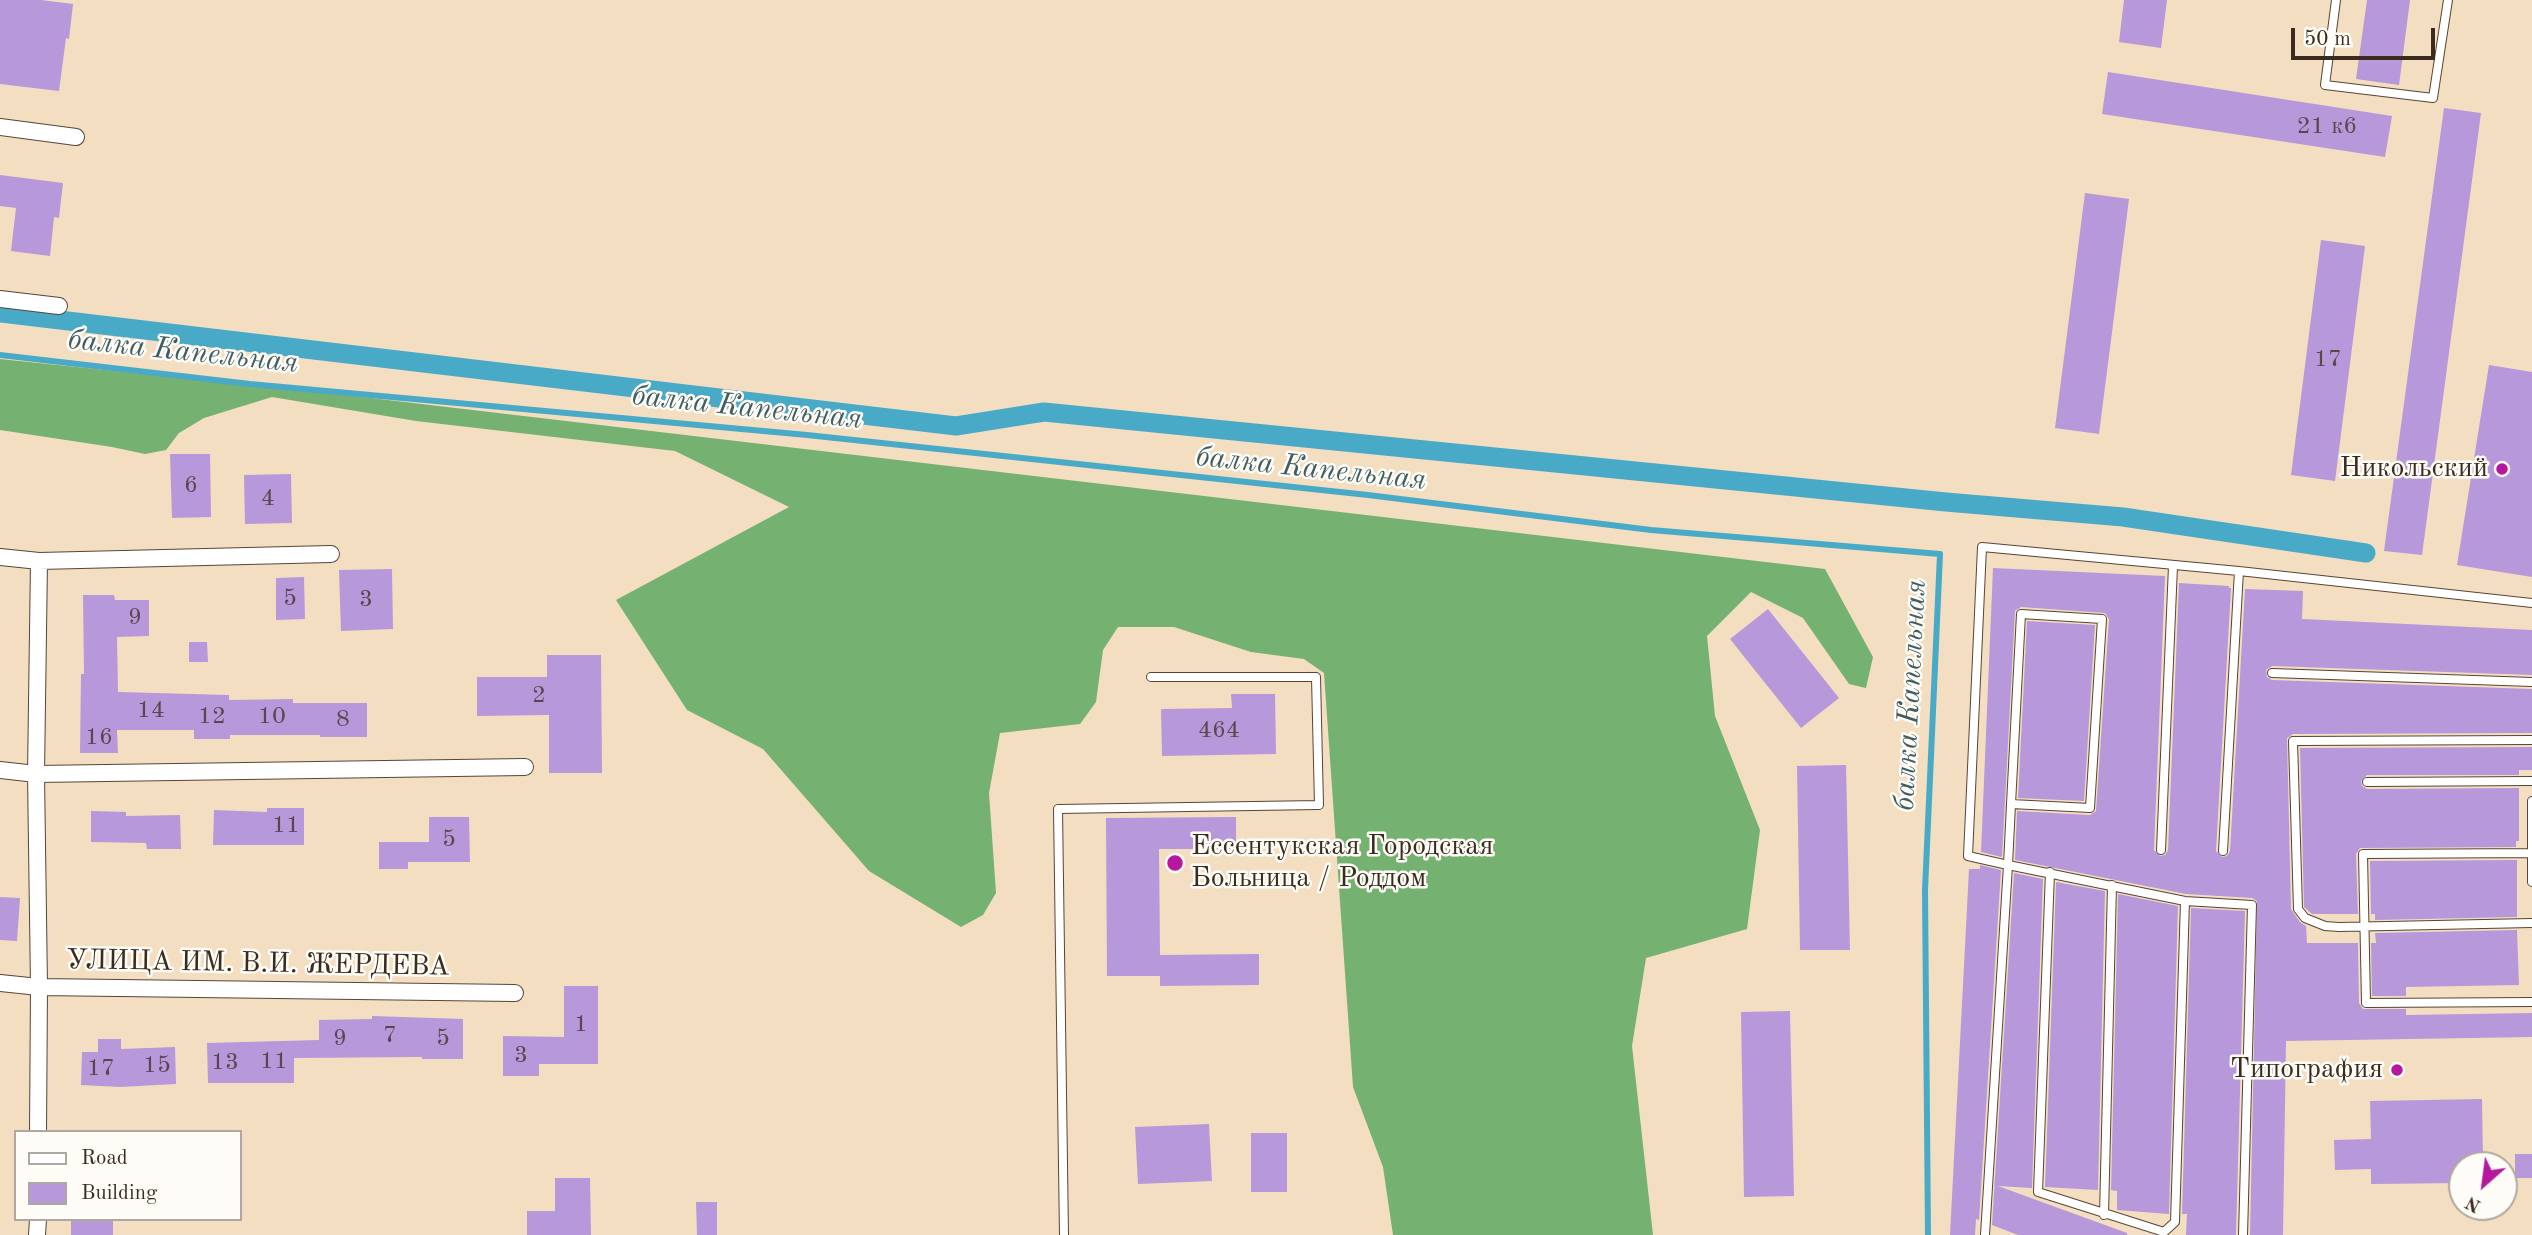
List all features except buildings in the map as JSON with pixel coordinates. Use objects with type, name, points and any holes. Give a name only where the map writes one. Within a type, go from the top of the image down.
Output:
[{"type":"street","points":[[0,127],[76,137]]},
{"type":"street","points":[[0,299],[60,306]]},
{"type":"street","points":[[0,557],[39,561],[331,554]]},
{"type":"street","points":[[38,1130],[36,774],[39,561]]},
{"type":"street","points":[[0,770],[36,774],[525,767]]},
{"type":"street","name":"УЛИЦА ИМ. В.И. ЖЕРДЕВА","points":[[0,983],[39,987],[515,993]]},
{"type":"lane","points":[[2336,0],[2325,85],[2433,98],[2448,0]]},
{"type":"lane","points":[[2243,1235],[2252,905],[2185,901],[1968,856],[1983,547],[2239,571],[2532,603]]},
{"type":"lane","points":[[2161,850],[2173,566]]},
{"type":"lane","points":[[2223,851],[2239,571]]},
{"type":"lane","points":[[1985,1235],[1990,1186],[2021,614],[2102,619],[2090,808],[2011,804]]},
{"type":"lane","points":[[2272,673],[2532,682]]},
{"type":"lane","points":[[1065,1235],[1058,809],[1319,805],[1316,677],[1151,677]]},
{"type":"lane","points":[[2532,740],[2293,741],[2298,909],[2305,918],[2325,926],[2532,923]]},
{"type":"lane","points":[[2367,782],[2532,781]]},
{"type":"lane","points":[[2532,801],[2532,882]]},
{"type":"lane","points":[[2532,853],[2363,854],[2366,1003],[2532,1002]]},
{"type":"lane","points":[[2050,872],[2038,1192],[2164,1232],[2175,1222],[2185,901]]},
{"type":"lane","points":[[2104,1215],[2112,885]]},
{"type":"green space","points":[[0,359],[345,395],[1825,569],[1873,657],[1866,688],[1849,684],[1803,618],[1751,592],[1707,636],[1715,716],[1760,830],[1747,929],[1646,958],[1632,1046],[1653,1235],[1393,1235],[1383,1167],[1353,1087],[1324,673],[1304,659],[1251,652],[1174,627],[1118,627],[1103,650],[1096,702],[1080,724],[1000,733],[989,793],[996,893],[983,915],[961,927],[869,871],[763,749],[687,710],[616,600],[789,507],[675,451],[416,421],[272,397],[204,418],[179,433],[166,450],[145,454],[0,430]]},
{"type":"waterway","points":[[0,313],[956,426],[1044,412],[1946,502],[2123,517],[2366,553]]},
{"type":"waterway","name":"балка Капельная","points":[[0,355],[250,384],[807,435],[1368,495],[1651,530],[1940,554],[1925,890],[1928,1235]]},
{"type":"place","name":"Никольский","points":[[2502,469]]},
{"type":"place","name":"Ессентукская Городская Больница / Роддом","points":[[1175,863]]},
{"type":"place","name":"Типография","points":[[2397,1070]]}]
